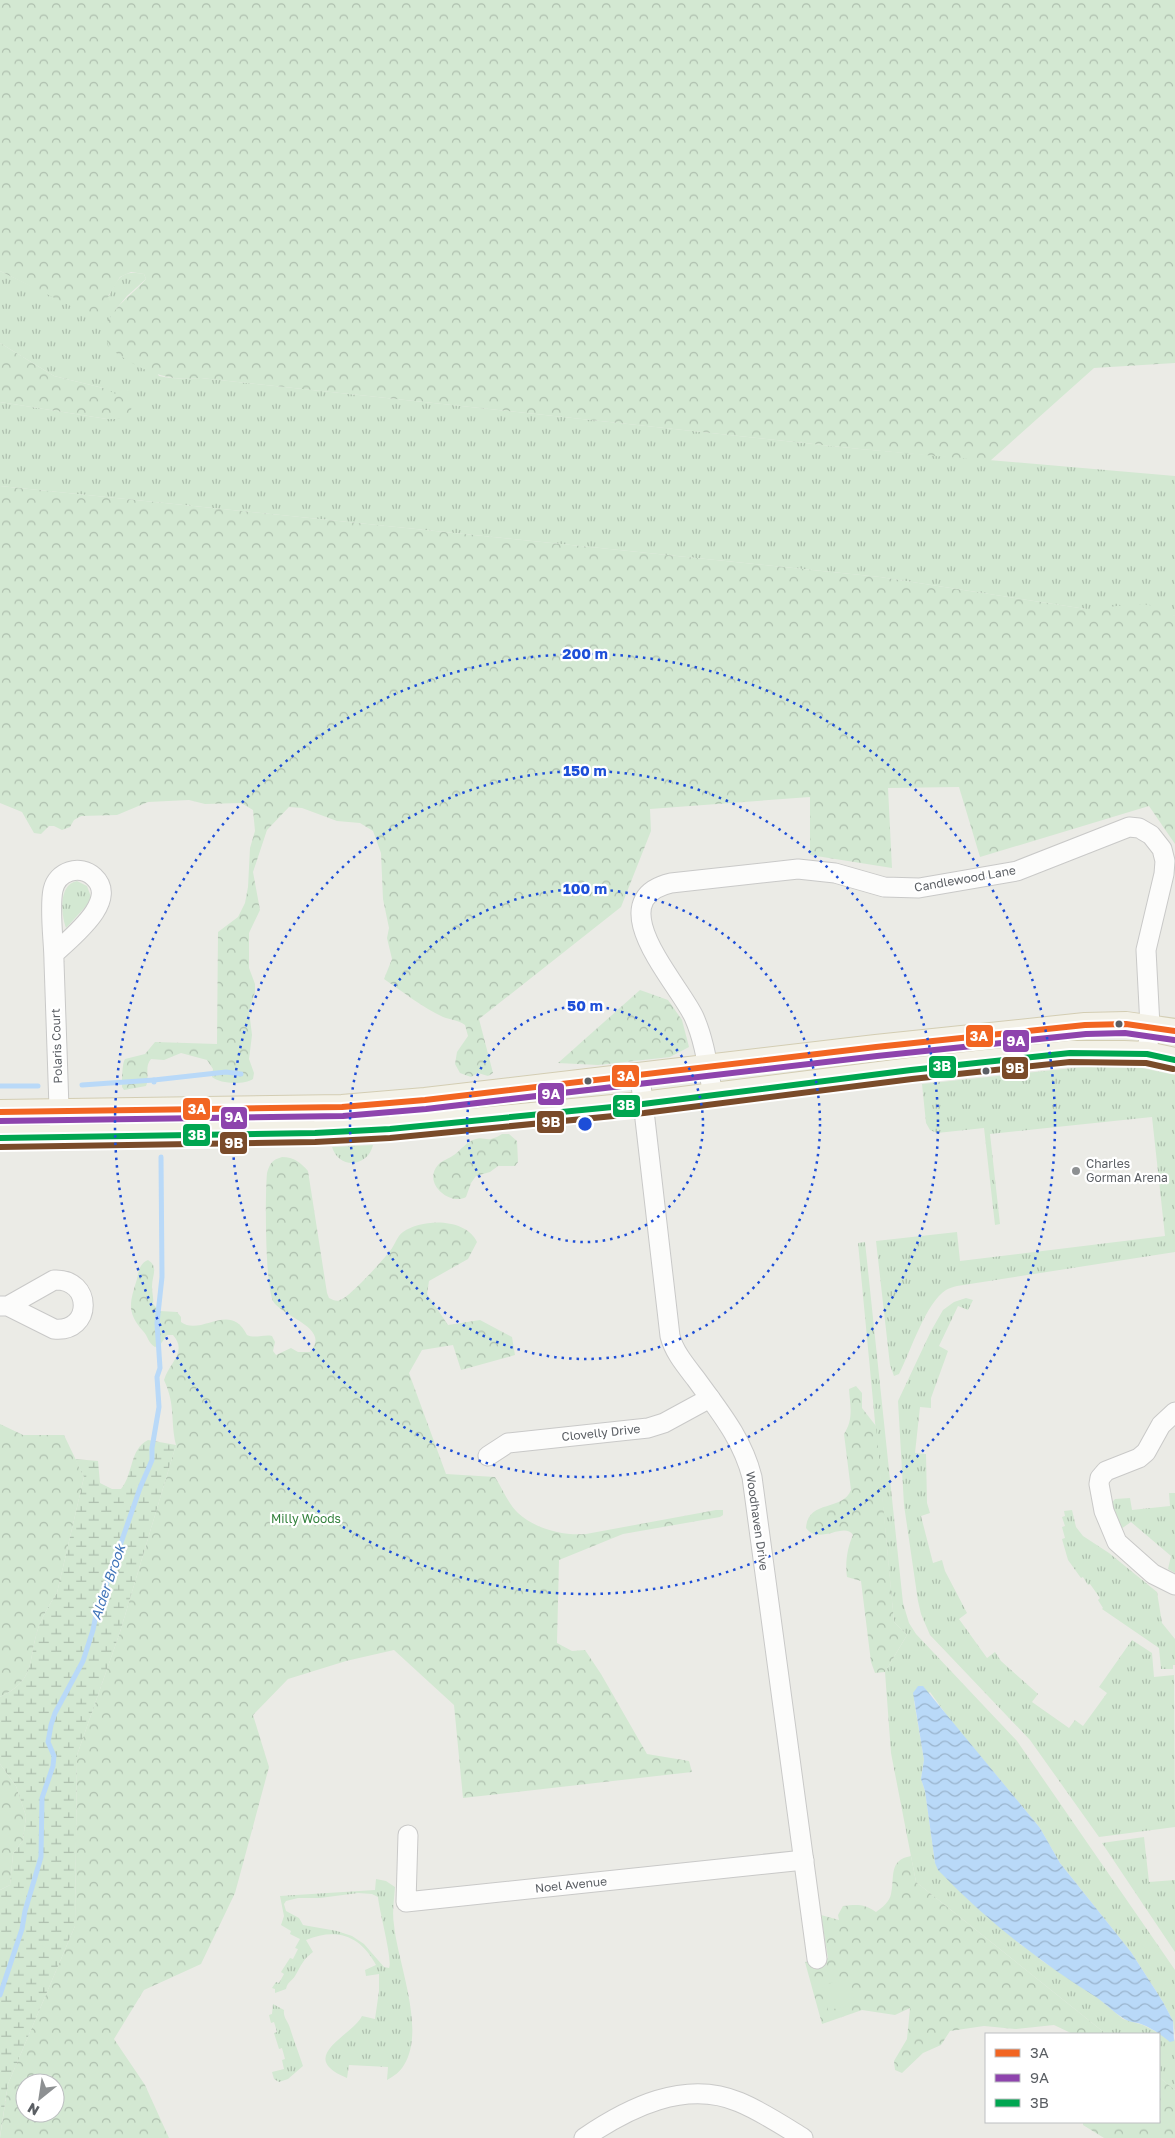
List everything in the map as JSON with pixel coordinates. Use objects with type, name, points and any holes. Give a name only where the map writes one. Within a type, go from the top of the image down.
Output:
[{"type":"main road","points":[[0,1112],[342,1107],[424,1100],[640,1076],[708,1066],[1084,1025],[1126,1024],[1175,1031]]},
{"type":"main road","points":[[0,1138],[324,1133],[643,1104],[911,1070],[1070,1053],[1148,1054],[1175,1060]]},
{"type":"street","name":"Candlewood Lane","points":[[713,1095],[702,1040],[692,1014],[654,955],[641,920],[642,907],[647,896],[657,887],[677,882],[798,869],[836,874],[884,887],[919,888],[1017,870],[1129,827],[1139,828],[1151,835],[1162,849],[1165,861],[1164,874],[1146,950],[1150,1026],[1148,1054]]},
{"type":"street","name":"Polaris Court","points":[[54,954],[60,1137]]},
{"type":"street","name":"Woodhaven Drive","points":[[640,1076],[670,1336],[676,1352],[739,1440],[752,1477],[817,1959]]},
{"type":"street","name":"Clovelly Drive","points":[[488,1456],[508,1442],[653,1427],[710,1398]]},
{"type":"street","points":[[1175,1412],[1161,1425],[1146,1452],[1139,1458],[1106,1471],[1102,1474],[1099,1484],[1104,1511],[1117,1542],[1153,1574],[1175,1585]]},
{"type":"street","name":"Noel Avenue","points":[[408,1835],[406,1902],[804,1860]]},
{"type":"street","points":[[584,2138],[630,2111],[652,2101],[672,2096],[697,2094],[737,2101],[758,2111],[802,2138]]},
{"type":"green space","points":[[0,0],[1175,0],[1175,363],[1094,368],[990,461],[860,449],[201,378],[187,379],[163,376],[141,368],[109,348],[106,336],[110,317],[146,279],[144,274],[131,272],[120,277],[95,318],[0,271]]},
{"type":"green space","points":[[0,271],[44,292],[109,296],[115,284],[122,276],[131,273],[144,274],[146,279],[116,309],[159,376],[164,377],[201,378],[860,449],[1175,476],[1175,616],[1138,605],[1086,609],[880,577],[0,486],[0,402],[107,419],[122,419],[103,388],[54,376],[0,343]]},
{"type":"green space","points":[[0,343],[54,376],[103,388],[120,396],[132,404],[130,416],[122,419],[107,419],[0,402]]},
{"type":"green space","points":[[0,486],[880,577],[1086,609],[1139,604],[1156,607],[1175,616],[1175,844],[1149,806],[980,857],[959,787],[888,788],[892,868],[810,855],[810,797],[650,809],[651,831],[621,907],[479,1019],[493,1073],[488,1076],[478,1073],[471,1077],[460,1073],[455,1064],[457,1052],[468,1036],[465,1025],[435,1013],[384,979],[392,959],[387,938],[389,928],[383,899],[381,853],[373,831],[360,823],[337,821],[302,808],[289,807],[267,830],[253,872],[260,910],[249,933],[249,968],[255,984],[255,992],[249,1011],[252,1035],[249,1059],[254,1073],[253,1079],[238,1083],[221,1081],[212,1077],[213,1069],[207,1060],[181,1053],[164,1060],[151,1059],[148,1065],[146,1086],[124,1090],[122,1087],[122,1076],[125,1059],[145,1054],[155,1042],[217,1044],[218,932],[238,917],[245,903],[248,887],[250,848],[255,831],[253,810],[241,803],[205,804],[189,800],[148,802],[117,815],[81,816],[74,820],[70,827],[62,830],[49,826],[41,834],[34,833],[22,812],[0,803]]},
{"type":"green space","points":[[77,881],[87,886],[91,897],[88,904],[66,928],[62,901],[67,888]]},
{"type":"green space","points":[[640,990],[668,1000],[682,1020],[689,1047],[670,1057],[598,1065],[558,1063]]},
{"type":"green space","points":[[1128,1065],[1175,1075],[1175,1252],[957,1286],[948,1289],[939,1296],[925,1316],[899,1374],[894,1376],[890,1365],[876,1241],[957,1232],[960,1261],[1165,1236],[1152,1117],[990,1134],[1000,1224],[995,1225],[984,1128],[937,1133],[930,1130],[926,1123],[922,1084],[1092,1066]]},
{"type":"green space","points":[[502,1134],[509,1134],[517,1141],[518,1162],[515,1166],[498,1166],[490,1172],[476,1176],[471,1183],[466,1197],[460,1199],[446,1196],[440,1191],[433,1179],[434,1172],[440,1163],[473,1140],[480,1138],[491,1139]]},
{"type":"green space","points":[[373,1145],[365,1158],[353,1163],[341,1159],[332,1147]]},
{"type":"green space","name":"Milly Woods","points":[[282,1157],[294,1159],[308,1171],[327,1293],[329,1298],[336,1301],[345,1297],[366,1278],[392,1249],[401,1234],[411,1227],[432,1223],[454,1225],[464,1228],[477,1242],[468,1259],[429,1281],[427,1294],[448,1325],[480,1320],[512,1337],[515,1355],[461,1370],[453,1345],[422,1350],[409,1373],[446,1474],[495,1477],[512,1506],[525,1519],[541,1527],[568,1534],[586,1534],[723,1510],[723,1515],[720,1517],[623,1534],[559,1560],[557,1643],[572,1651],[585,1650],[647,1754],[689,1761],[692,1772],[463,1798],[454,1705],[394,1650],[346,1661],[288,1679],[253,1715],[269,1767],[235,1893],[201,1964],[144,1990],[114,2039],[145,2085],[169,2138],[0,2138],[8,2084],[75,1926],[77,1755],[120,1632],[176,1445],[170,1398],[164,1380],[176,1358],[179,1347],[173,1335],[167,1335],[160,1345],[155,1347],[134,1318],[131,1301],[139,1271],[141,1266],[148,1260],[153,1265],[153,1304],[160,1311],[177,1312],[181,1317],[181,1322],[197,1325],[224,1319],[232,1320],[240,1325],[247,1335],[253,1337],[272,1336],[275,1342],[273,1351],[276,1355],[291,1348],[298,1352],[310,1352],[315,1344],[315,1336],[303,1324],[278,1307],[273,1301],[270,1292],[266,1239],[266,1200],[267,1173],[274,1161]]},
{"type":"green space","points":[[865,1242],[903,1603],[909,1623],[916,1634],[1017,1741],[1175,1970],[1175,2035],[1173,2021],[1163,2002],[1131,1952],[1060,1863],[1040,1828],[948,1717],[930,1692],[914,1701],[924,1760],[921,1779],[925,1791],[935,1863],[1021,1945],[1098,1998],[1123,2019],[1143,2025],[1158,2033],[1105,2033],[916,1882],[891,1753],[885,1672],[907,1635],[894,1622],[858,1243]]},
{"type":"green space","points":[[966,1298],[973,1300],[968,1310],[958,1306],[939,1346],[948,1351],[931,1398],[931,1408],[920,1407],[915,1453],[926,1454],[927,1503],[930,1513],[921,1516],[933,1563],[942,1560],[945,1571],[967,1613],[959,1619],[987,1658],[995,1652],[1001,1661],[1038,1694],[1032,1702],[1069,1728],[1075,1720],[1083,1726],[1107,1693],[1099,1687],[1132,1640],[1152,1653],[1154,1677],[1174,1675],[1175,1827],[1099,1837],[1030,1740],[930,1635],[921,1614],[904,1505],[898,1401],[943,1310],[954,1302]]},
{"type":"green space","points":[[856,1386],[862,1393],[862,1408],[876,1426],[894,1622],[907,1635],[885,1672],[875,1673],[871,1662],[861,1581],[847,1577],[847,1556],[853,1535],[849,1531],[844,1531],[818,1535],[811,1533],[806,1528],[808,1519],[813,1513],[847,1497],[851,1490],[844,1434],[850,1417],[849,1389]]},
{"type":"green space","points":[[0,1424],[23,1435],[64,1435],[84,1477],[57,1593],[39,1627],[28,1670],[19,1684],[0,1697]]},
{"type":"green space","points":[[148,1440],[176,1445],[120,1632],[77,1755],[75,1926],[8,2084],[0,2136],[0,1890],[10,1885],[13,1854],[23,1840],[26,1816],[16,1786],[0,1764],[0,1697],[11,1691],[25,1677],[31,1662],[39,1627],[57,1593],[84,1477],[75,1459],[98,1461],[100,1483],[112,1489],[121,1489],[138,1450]]},
{"type":"green space","points":[[1169,1493],[1175,1493],[1175,1573],[1168,1569],[1171,1556],[1131,1522],[1121,1529],[1110,1505],[1115,1499],[1130,1498],[1132,1510],[1170,1506]]},
{"type":"green space","points":[[1072,1510],[1076,1527],[1083,1536],[1109,1553],[1157,1592],[1162,1623],[1175,1639],[1175,1665],[1173,1665],[1173,1669],[1161,1669],[1159,1648],[1102,1609],[1098,1600],[1100,1598],[1090,1584],[1088,1585],[1083,1577],[1081,1578],[1068,1560],[1062,1539],[1065,1538],[1062,1527],[1065,1526],[1062,1517],[1065,1516],[1064,1511]]},
{"type":"green space","points":[[0,1764],[16,1786],[26,1816],[23,1840],[13,1854],[10,1885],[0,1890]]},
{"type":"green space","points":[[1144,1837],[1149,1882],[1175,1880],[1175,1952],[1102,1843]]},
{"type":"green space","points":[[911,1856],[916,1882],[1105,2033],[1071,2033],[1054,2025],[1015,2029],[984,2026],[950,2031],[941,2045],[923,2053],[902,2073],[895,2070],[894,2061],[907,2039],[910,2008],[895,2015],[862,2010],[822,2024],[805,1962],[828,1958],[821,1915],[839,1920],[838,1915],[843,1906],[853,1905],[861,1905],[876,1912],[889,1899],[894,1870],[899,1861]]},
{"type":"green space","points":[[376,1879],[386,1881],[395,1887],[393,1911],[396,1941],[412,2016],[410,2051],[404,2065],[397,2074],[387,2080],[388,2067],[349,2065],[347,2078],[332,2070],[326,2062],[326,2054],[331,2047],[362,2016],[375,2019],[379,1991],[379,1974],[366,1976],[365,1970],[376,1965],[363,1947],[347,1937],[338,1935],[328,1934],[306,1940],[313,1952],[304,1960],[286,1989],[275,1993],[275,1989],[272,1988],[276,1982],[279,1983],[284,1974],[281,1972],[290,1958],[293,1959],[298,1949],[295,1948],[300,1939],[290,1934],[291,1931],[281,1925],[284,1916],[280,1896],[375,1890]],"holes":[[[358,1893],[372,1894],[378,1897],[389,1956],[389,1968],[384,1967],[364,1944],[352,1936],[337,1931],[303,1925],[299,1918],[286,1911],[284,1904],[286,1901],[298,1898],[320,1898]]]},
{"type":"green space","points":[[850,1979],[855,2005],[828,2010],[822,1985]]},
{"type":"green space","points":[[273,2004],[284,2010],[303,2066],[288,2079],[279,2082],[274,2079],[272,2072],[284,2069],[282,2060],[285,2059],[282,2048],[279,2049],[274,2033],[277,2032],[274,2022],[271,2023],[269,2015],[272,2014]]},
{"type":"green space","points":[[1160,2034],[1174,2041],[1175,2038],[1175,2090],[1160,2078]]},
{"type":"green space","points":[[1160,2078],[1175,2090],[1175,2138],[1104,2138],[1083,2125],[1083,2123],[1160,2123]]},
{"type":"water","points":[[918,1686],[923,1686],[1040,1828],[1060,1863],[1131,1952],[1163,2002],[1173,2021],[1174,2041],[1170,2042],[1160,2033],[1125,2019],[1096,1997],[1053,1969],[993,1922],[938,1870],[935,1863],[925,1791],[921,1779],[924,1760],[913,1693]]},
{"type":"waterway","points":[[154,1080],[226,1072],[241,1074]]},
{"type":"waterway","name":"Alder Brook","points":[[82,1085],[154,1080],[154,1082]]},
{"type":"waterway","name":"Alder Brook","points":[[0,1086],[38,1086]]},
{"type":"waterway","name":"Alder Brook","points":[[0,1995],[22,1929],[25,1911],[41,1857],[42,1798],[53,1766],[54,1756],[48,1742],[51,1725],[55,1713],[83,1661],[93,1630],[98,1605],[152,1460],[152,1448],[159,1407],[157,1377],[160,1368],[157,1323],[162,1277],[161,1157]]},
{"type":"transit line","name":"3A","points":[[0,1112],[342,1107],[425,1100],[876,1047],[1085,1025],[1126,1024],[1175,1031]]},
{"type":"transit line","name":"9A","points":[[0,1121],[343,1116],[426,1109],[877,1056],[1086,1034],[1125,1033],[1174,1040]]},
{"type":"transit line","name":"3B","points":[[0,1138],[315,1133],[390,1129],[643,1104],[911,1070],[1070,1053],[1147,1054],[1175,1060]]},
{"type":"transit line","name":"9B","points":[[0,1147],[315,1142],[390,1138],[644,1113],[912,1079],[1070,1062],[1146,1063],[1173,1069]]},
{"type":"place","name":"Charles Gorman Arena","points":[[1076,1171]]}]
